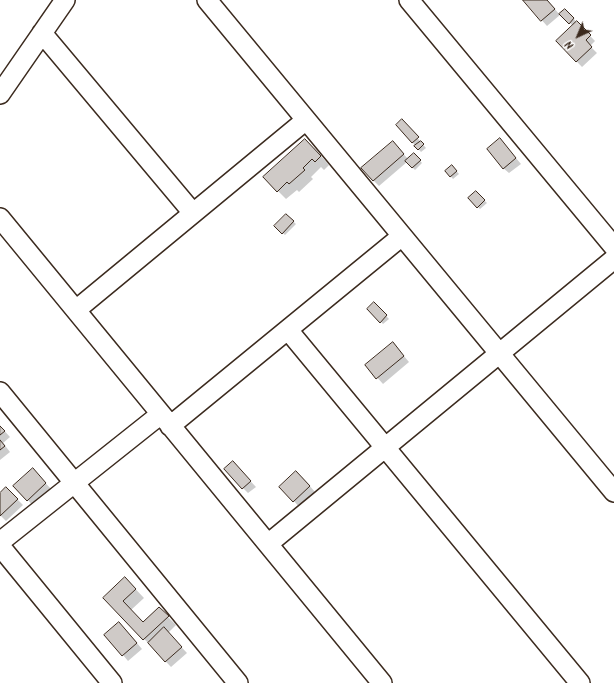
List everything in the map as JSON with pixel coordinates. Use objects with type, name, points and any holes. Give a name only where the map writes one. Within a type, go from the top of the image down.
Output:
[{"type":"street","points":[[0,94],[65,0]]},
{"type":"street","points":[[207,0],[614,492]]},
{"type":"street","points":[[409,0],[614,247]]},
{"type":"street","points":[[42,33],[193,213]]},
{"type":"street","points":[[76,310],[306,120]]},
{"type":"street","points":[[0,218],[382,683]]},
{"type":"street","points":[[0,542],[74,483],[165,420],[288,330],[402,236]]},
{"type":"street","points":[[268,544],[614,259]]},
{"type":"street","points":[[288,330],[580,683]]},
{"type":"street","points":[[0,392],[238,683]]},
{"type":"street","points":[[0,546],[112,683]]},
{"type":"building","points":[[523,0],[547,0],[555,9],[541,21]]},
{"type":"building","points":[[565,9],[574,18],[569,24],[559,14]]},
{"type":"building","points":[[577,21],[591,35],[586,40],[592,47],[576,62],[556,41]]},
{"type":"building","points":[[402,119],[419,137],[412,143],[396,125]]},
{"type":"building","points":[[500,138],[516,158],[503,169],[487,149]]},
{"type":"building","points":[[305,139],[321,156],[315,162],[312,159],[303,168],[305,170],[289,184],[287,182],[277,192],[263,177]]},
{"type":"building","points":[[393,141],[404,154],[373,181],[361,168]]},
{"type":"building","points":[[421,141],[424,144],[418,150],[414,146]]},
{"type":"building","points":[[414,153],[421,160],[412,168],[405,161]]},
{"type":"building","points":[[452,165],[457,171],[450,177],[445,171]]},
{"type":"building","points":[[476,191],[485,200],[477,208],[468,198]]},
{"type":"building","points":[[286,214],[294,221],[282,234],[274,226]]},
{"type":"building","points":[[374,302],[387,315],[380,323],[367,309]]},
{"type":"building","points":[[393,342],[404,356],[376,379],[365,365]]},
{"type":"building","points":[[0,426],[5,431],[0,435]]},
{"type":"building","points":[[0,440],[5,446],[0,450]]},
{"type":"building","points":[[233,461],[251,481],[242,489],[224,469]]},
{"type":"building","points":[[33,468],[46,483],[27,501],[13,486]]},
{"type":"building","points":[[296,471],[310,486],[293,502],[279,487]]},
{"type":"building","points":[[6,487],[18,499],[0,516],[0,493]]},
{"type":"building","points":[[125,577],[136,589],[123,601],[143,622],[159,607],[169,616],[143,640],[103,598]]},
{"type":"building","points":[[119,622],[137,643],[122,656],[104,635]]},
{"type":"building","points":[[164,627],[182,647],[165,662],[148,643]]}]
